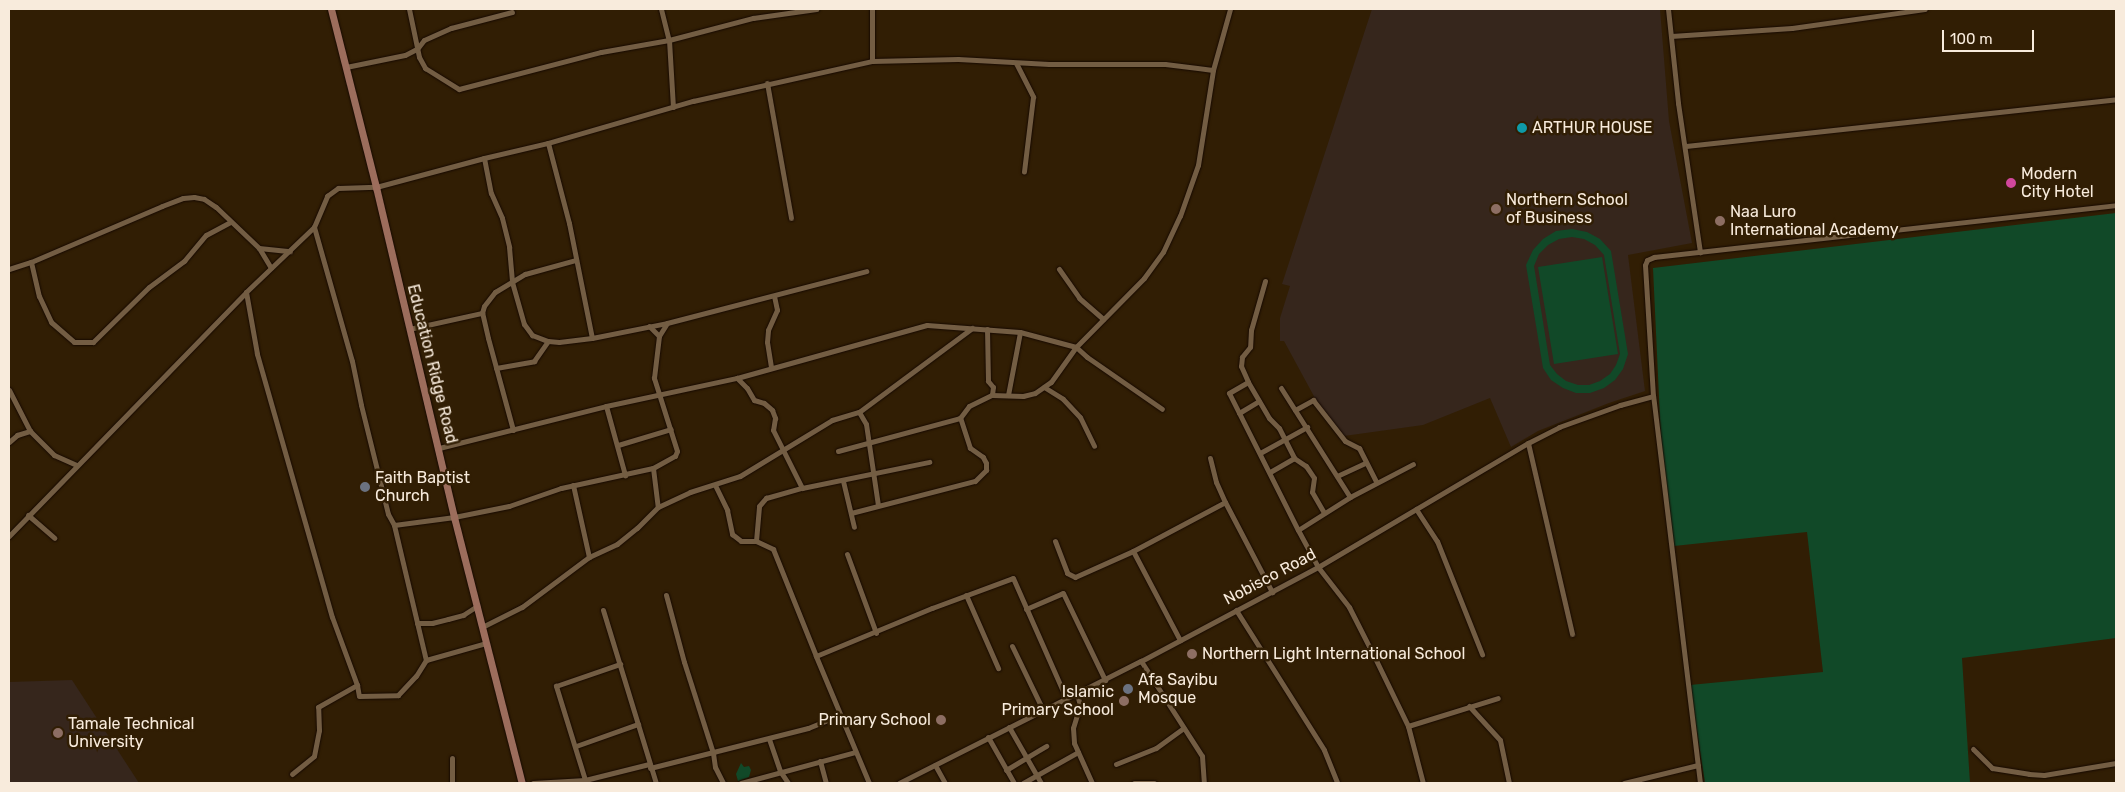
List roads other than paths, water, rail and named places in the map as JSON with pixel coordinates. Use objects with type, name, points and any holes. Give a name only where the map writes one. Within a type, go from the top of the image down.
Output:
[{"type":"main road","name":"Education Ridge Road","points":[[331,9],[376,187],[454,518],[522,783]]},
{"type":"street","points":[[409,9],[417,49],[426,70],[456,89],[464,89],[601,52],[669,40],[752,18],[816,9]]},
{"type":"street","points":[[661,9],[669,40],[672,107]]},
{"type":"street","points":[[872,9],[872,61]]},
{"type":"street","points":[[838,451],[960,418],[969,406],[992,395],[1035,393],[1051,382],[1076,347],[1144,278],[1163,252],[1180,216],[1198,165],[1213,70],[1230,9]]},
{"type":"street","points":[[1668,9],[1678,103],[1686,146],[1700,252]]},
{"type":"street","points":[[1671,36],[1792,28],[1886,11],[1925,9]]},
{"type":"street","points":[[346,67],[405,55],[417,49],[424,40],[451,28],[512,12]]},
{"type":"street","points":[[9,536],[246,292],[314,227],[330,192],[338,188],[376,187],[548,143],[672,107],[872,61],[958,59],[1016,62],[1165,64],[1213,70]]},
{"type":"street","points":[[1016,62],[1033,97],[1024,171]]},
{"type":"street","points":[[767,84],[791,218]]},
{"type":"street","points":[[1686,146],[2116,99]]},
{"type":"street","points":[[548,143],[576,260],[592,338]]},
{"type":"street","points":[[484,158],[491,193],[502,218],[512,282],[524,324],[532,335],[548,341],[559,342],[592,338],[667,323],[866,271]]},
{"type":"street","points":[[9,269],[31,262],[183,198],[194,196],[204,199],[216,207],[259,248],[271,268]]},
{"type":"street","points":[[1700,783],[1653,396],[1645,265],[1647,260],[1654,256],[2116,205]]},
{"type":"street","points":[[31,262],[40,296],[51,322],[74,342],[92,342],[149,287],[184,261],[206,235],[230,222]]},
{"type":"street","points":[[314,227],[352,361],[388,514],[394,525],[426,660]]},
{"type":"street","points":[[259,248],[290,251]]},
{"type":"street","points":[[513,430],[482,313],[488,299],[525,274],[576,260]]},
{"type":"street","points":[[1059,269],[1079,298],[1103,319]]},
{"type":"street","points":[[1265,281],[1251,330],[1250,347],[1242,357],[1241,366],[1248,382],[1294,458],[1306,466],[1314,478],[1312,492],[1324,513]]},
{"type":"street","points":[[246,292],[257,354],[332,617],[357,685],[359,696],[398,695],[416,676],[426,660],[486,643]]},
{"type":"street","points":[[771,367],[767,342],[768,330],[777,310],[774,296]]},
{"type":"street","points":[[409,330],[482,313]]},
{"type":"street","points":[[394,525],[454,518],[509,506],[573,485],[653,468],[675,456],[677,451],[671,429],[658,396],[654,378],[659,336],[667,323]]},
{"type":"street","points":[[439,448],[606,406],[737,378],[771,367],[826,355],[863,342],[927,325],[1020,332],[1076,347],[1087,358],[1162,408]]},
{"type":"street","points":[[650,326],[659,336]]},
{"type":"street","points":[[482,628],[522,607],[590,557],[617,544],[637,528],[658,507],[690,492],[740,476],[832,420],[859,412],[972,328]]},
{"type":"street","points":[[987,329],[988,381],[993,387],[992,395]]},
{"type":"street","points":[[1008,395],[1020,332]]},
{"type":"street","points":[[496,368],[534,362],[548,341]]},
{"type":"street","points":[[737,378],[747,388],[754,400],[764,403],[772,410],[774,418],[773,430],[781,451],[791,463],[802,488]]},
{"type":"street","points":[[1248,382],[1228,393],[1318,567],[1349,607],[1408,726],[1423,783]]},
{"type":"street","points":[[1044,387],[1063,399],[1080,416],[1094,446]]},
{"type":"street","points":[[1281,388],[1350,497]]},
{"type":"street","points":[[9,390],[30,431],[54,455],[76,465]]},
{"type":"street","name":"Nobisco Road","points":[[899,783],[1066,698],[1078,694],[1272,592],[1318,567],[1528,443],[1559,427],[1620,405],[1653,396]]},
{"type":"street","points":[[1295,410],[1313,400],[1345,440],[1359,448],[1376,482]]},
{"type":"street","points":[[1239,412],[1260,401]]},
{"type":"street","points":[[606,406],[625,475]]},
{"type":"street","points":[[859,412],[866,424],[878,505]]},
{"type":"street","points":[[851,513],[975,482],[986,470],[986,463],[983,456],[970,448],[960,418]]},
{"type":"street","points":[[1260,453],[1307,427]]},
{"type":"street","points":[[618,445],[671,429]]},
{"type":"street","points":[[9,442],[17,435],[30,431]]},
{"type":"street","points":[[1528,443],[1572,634]]},
{"type":"street","points":[[1210,458],[1216,482],[1225,502],[1272,592]]},
{"type":"street","points":[[1270,472],[1294,458]]},
{"type":"street","points":[[756,541],[759,506],[766,498],[802,488],[929,462]]},
{"type":"street","points":[[1337,476],[1365,463]]},
{"type":"street","points":[[1298,530],[1376,482],[1413,464]]},
{"type":"street","points":[[653,468],[658,507]]},
{"type":"street","points":[[843,481],[854,527]]},
{"type":"street","points":[[573,485],[590,557]]},
{"type":"street","points":[[716,485],[727,510],[732,534],[741,541],[756,541],[774,549],[869,783]]},
{"type":"street","points":[[1054,542],[1067,573],[1070,577],[1075,577],[1133,551],[1225,502]]},
{"type":"street","points":[[1416,509],[1437,542],[1482,654]]},
{"type":"street","points":[[28,515],[54,538]]},
{"type":"street","points":[[1133,551],[1180,640]]},
{"type":"street","points":[[847,554],[876,633]]},
{"type":"street","points":[[816,656],[1013,578],[1066,698]]},
{"type":"street","points":[[1026,609],[1063,593],[1105,680]]},
{"type":"street","points":[[666,595],[684,662],[713,753],[715,767],[722,783]]},
{"type":"street","points":[[966,595],[998,668]]},
{"type":"street","points":[[417,623],[432,624],[463,615],[477,606]]},
{"type":"street","points":[[603,610],[656,783]]},
{"type":"street","points":[[1236,610],[1324,750],[1337,783]]},
{"type":"street","points":[[1012,646],[1043,710]]},
{"type":"street","points":[[1141,661],[1202,756],[1204,783]]},
{"type":"street","points":[[586,781],[556,686],[620,664]]},
{"type":"street","points":[[292,774],[314,756],[319,730],[318,707],[357,685]]},
{"type":"street","points":[[1078,694],[1080,705],[1073,728],[1074,743],[1092,783]]},
{"type":"street","points":[[1408,726],[1498,698]]},
{"type":"street","points":[[1469,706],[1500,740],[1509,783]]},
{"type":"street","points":[[533,783],[586,781],[713,753],[808,728],[840,715]]},
{"type":"street","points":[[576,746],[638,724]]},
{"type":"street","points":[[1009,727],[1041,783]]},
{"type":"street","points":[[1116,764],[1156,748],[1184,728]]},
{"type":"street","points":[[988,737],[1014,783]]},
{"type":"street","points":[[769,739],[780,771],[788,783]]},
{"type":"street","points":[[1006,770],[1046,746]]},
{"type":"street","points":[[1974,749],[1992,768],[2029,774],[2068,772],[2116,763]]},
{"type":"street","points":[[741,783],[855,752]]},
{"type":"street","points":[[1023,783],[1078,752]]},
{"type":"street","points":[[452,758],[452,783]]},
{"type":"street","points":[[820,761],[826,783]]},
{"type":"street","points":[[935,765],[945,783]]},
{"type":"street","points":[[1624,783],[1698,765]]},
{"type":"street","points":[[602,777],[603,783]]},
{"type":"street","points":[[1134,783],[1154,783]]},
{"type":"place","name":"ARTHUR HOUSE","points":[[1522,128]]},
{"type":"place","name":"Modern City Hotel","points":[[2011,183]]},
{"type":"place","name":"Northern School of Business","points":[[1496,209]]},
{"type":"place","name":"Naa Luro International Academy","points":[[1720,221]]},
{"type":"place","name":"Faith Baptist Church","points":[[365,487]]},
{"type":"place","name":"Northern Light International School","points":[[1192,654]]},
{"type":"place","name":"Afa Sayibu Mosque","points":[[1128,689]]},
{"type":"place","name":"Islamic Primary School","points":[[1124,701]]},
{"type":"place","name":"Primary School","points":[[941,720]]},
{"type":"place","name":"Tamale Technical University","points":[[58,733]]}]
